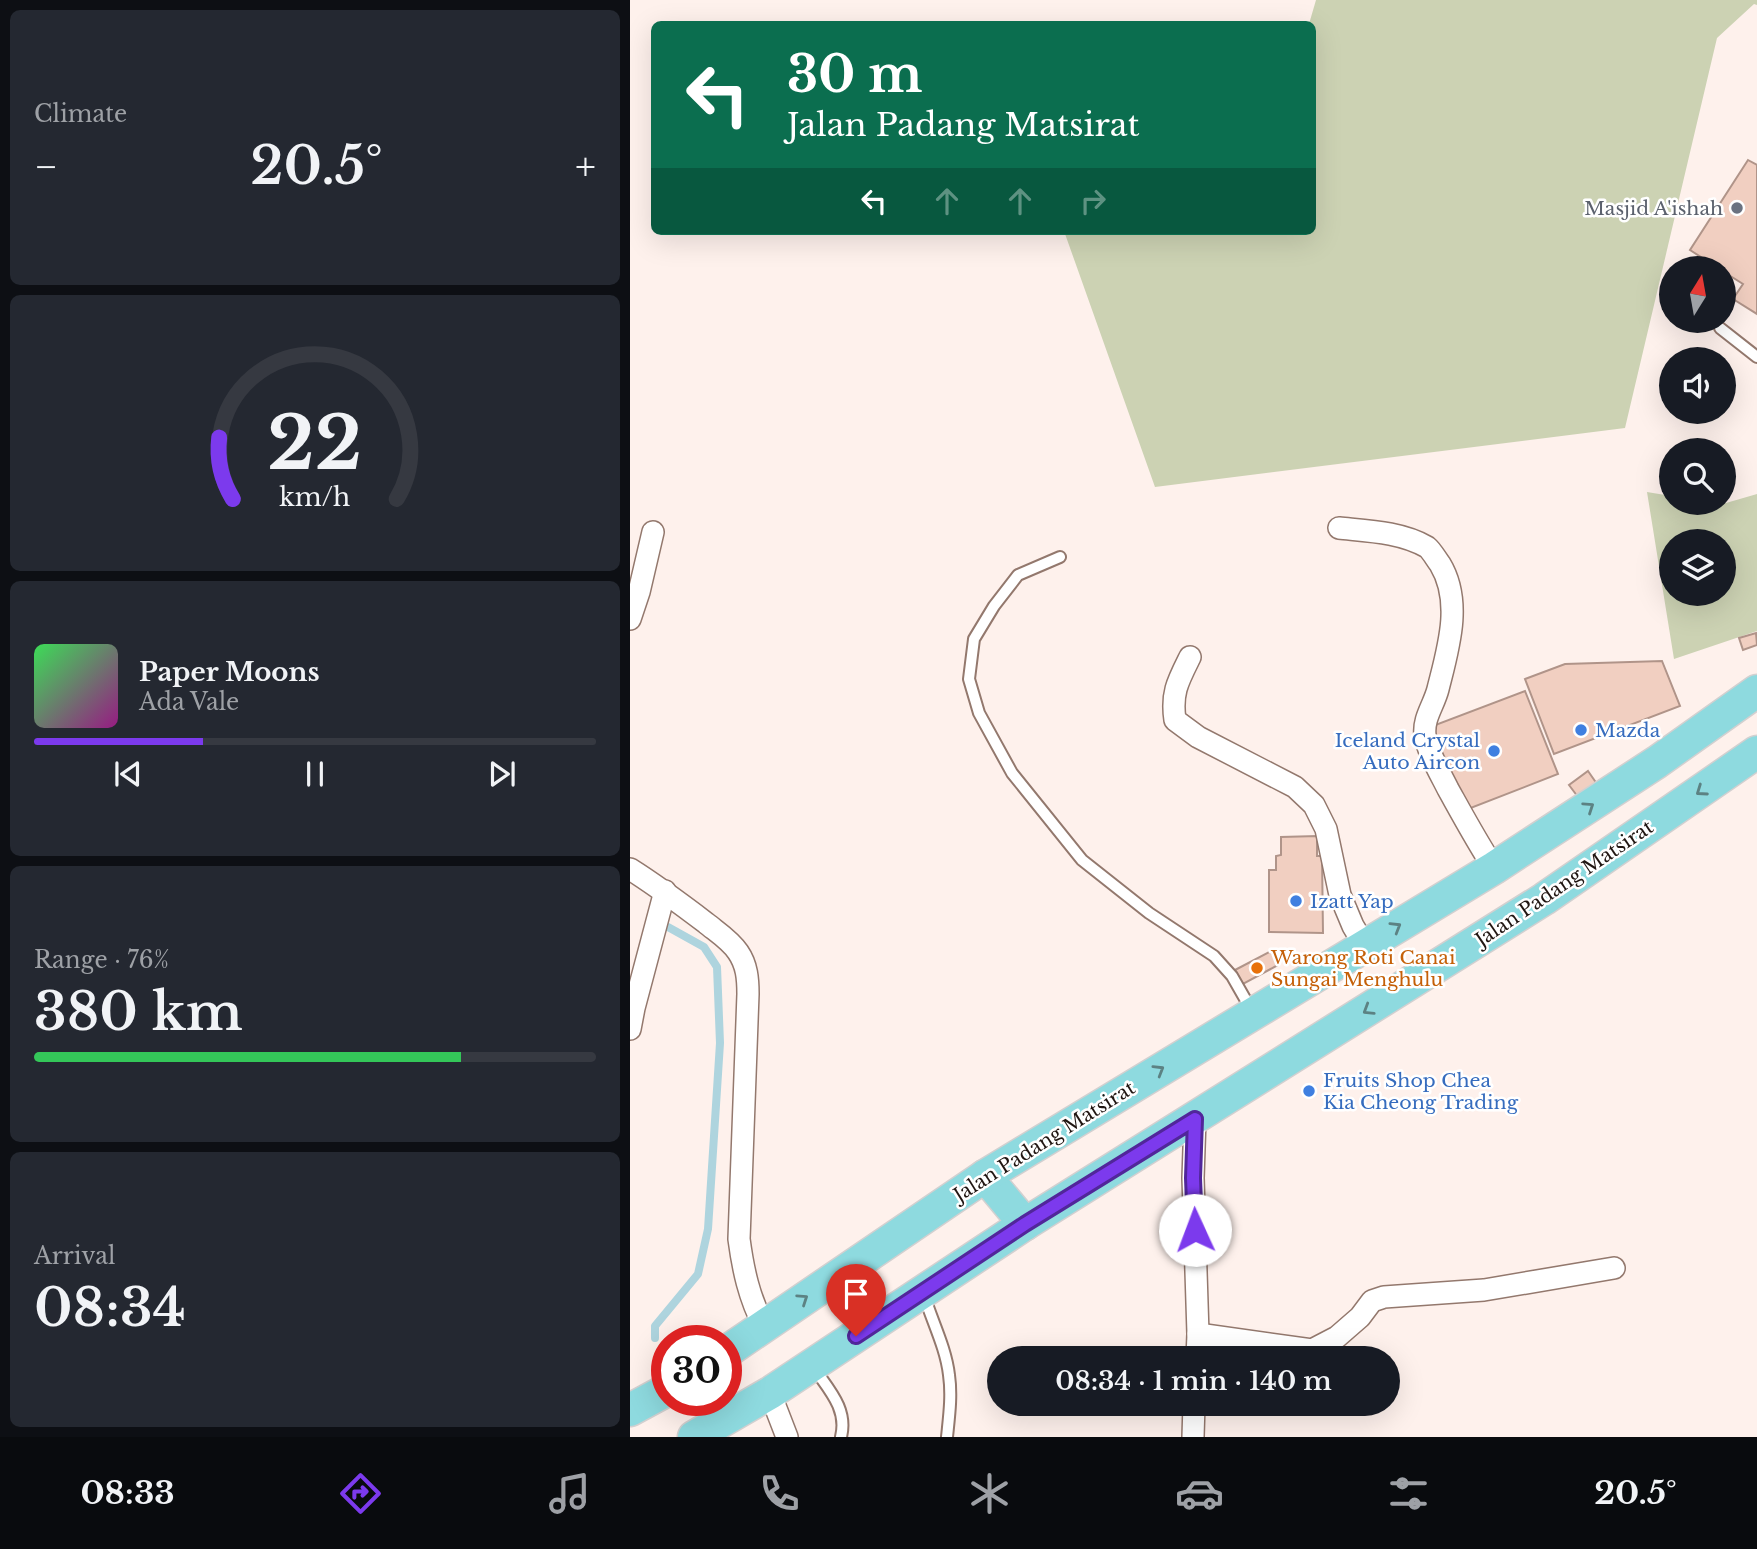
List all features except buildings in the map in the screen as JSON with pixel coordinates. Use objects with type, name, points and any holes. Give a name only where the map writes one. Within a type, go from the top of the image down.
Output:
[{"type":"main road","name":"Jalan Padang Matsirat","points":[[742,1341],[985,1176],[1494,868],[1657,762],[1757,691]]},
{"type":"main road","name":"Jalan Padang Matsirat","points":[[694,1437],[770,1393],[1025,1224],[1544,899],[1757,752]]},
{"type":"main road","points":[[985,1176],[1025,1224]]},
{"type":"main road","points":[[630,1410],[651,1399]]},
{"type":"street","points":[[1339,528],[1397,535],[1429,548],[1442,568],[1449,584],[1452,630],[1437,695],[1425,723],[1426,737],[1438,771],[1494,868]]},
{"type":"street","points":[[630,619],[653,532]]},
{"type":"street","points":[[1189,657],[1175,687],[1175,720],[1198,737],[1295,787],[1314,805],[1326,829],[1340,895],[1365,946]]},
{"type":"street","points":[[630,869],[665,891],[728,939],[745,965],[748,994],[739,1239],[749,1292],[764,1326]]},
{"type":"street","points":[[630,1029],[665,891]]},
{"type":"street","points":[[1195,1119],[1193,1178],[1198,1346]]},
{"type":"street","points":[[1198,1334],[1311,1350],[1337,1337],[1360,1317],[1372,1301],[1384,1297],[1484,1290],[1614,1268]]},
{"type":"street","points":[[770,1393],[787,1437]]},
{"type":"street","points":[[1193,1437],[1194,1416]]},
{"type":"lane","points":[[1726,333],[1757,357]]},
{"type":"lane","points":[[1060,557],[1018,575],[994,606],[974,639],[969,679],[979,713],[1013,773],[1082,860],[1149,913],[1214,956],[1232,976],[1254,1013]]},
{"type":"lane","points":[[923,1292],[946,1360],[949,1377],[947,1437]]},
{"type":"lane","points":[[812,1365],[841,1409],[844,1427],[841,1437]]},
{"type":"green space","points":[[1316,0],[1757,0],[1757,5],[1754,4],[1717,38],[1666,256],[1659,256],[1659,284],[1625,428],[1155,487],[1065,235],[1316,235],[1316,21],[1310,21]]},
{"type":"green space","points":[[1647,492],[1659,494],[1659,515],[1736,515],[1736,500],[1757,494],[1757,631],[1674,659],[1665,606],[1736,606],[1736,529],[1659,529],[1659,566]]},
{"type":"waterway","points":[[656,1325],[698,1274],[708,1229],[720,1043],[717,967],[704,947],[668,927]]},
{"type":"place","name":"Masjid A'ishah","points":[[1737,208]]},
{"type":"place","name":"Mazda","points":[[1581,730]]},
{"type":"place","name":"Iceland Crystal Auto Aircon","points":[[1494,751]]},
{"type":"place","name":"Izatt Yap","points":[[1296,901]]},
{"type":"place","name":"Warong Roti Canai Sungai Menghulu","points":[[1257,968]]},
{"type":"place","name":"Fruits Shop Chea Kia Cheong Trading","points":[[1309,1091]]},
{"type":"route","points":[[856,1336],[1025,1224],[1195,1119],[1195,1230]]}]
